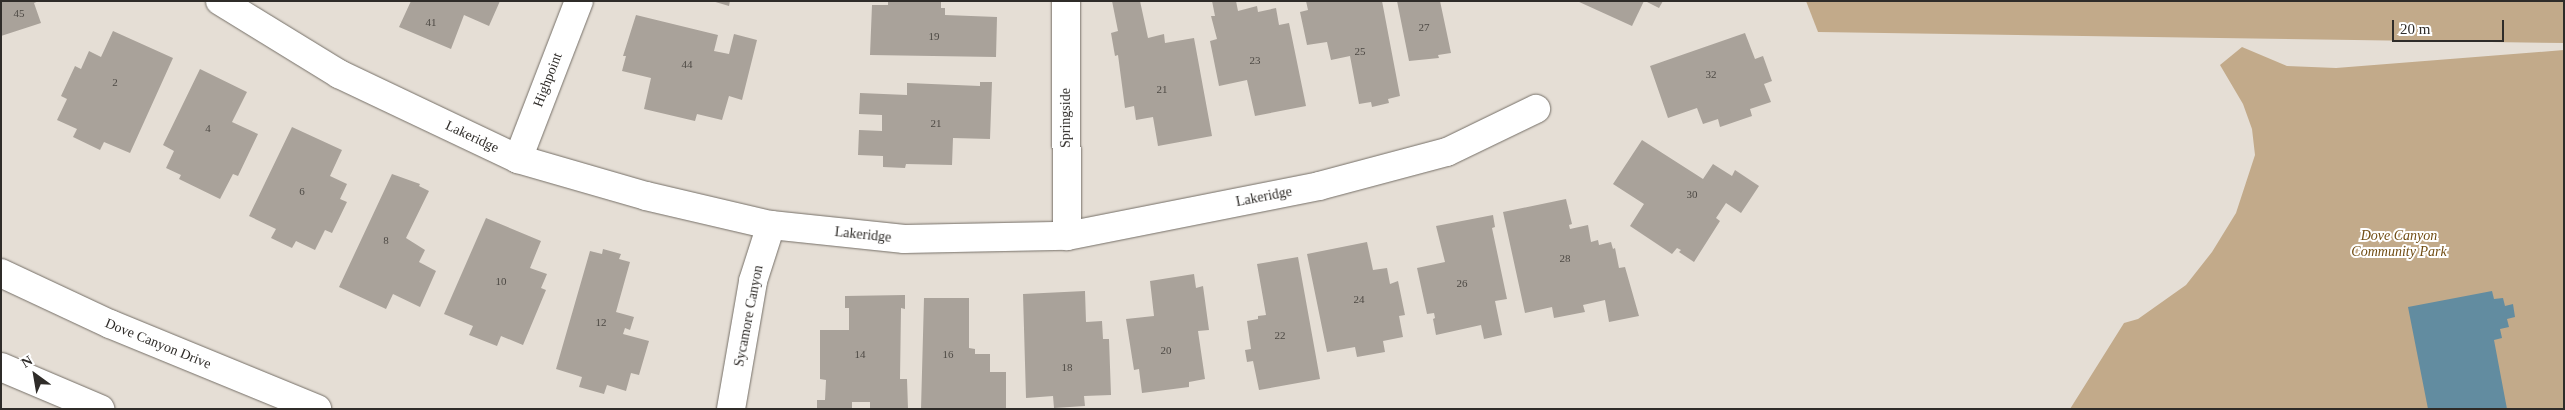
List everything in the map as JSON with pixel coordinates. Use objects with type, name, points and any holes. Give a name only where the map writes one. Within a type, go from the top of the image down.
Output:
[{"type":"street","name":"Lakeridge","points":[[220,1],[338,74],[518,159],[646,196],[771,225],[904,239],[1066,236],[1319,186],[1447,152],[1536,109]]},
{"type":"street","name":"Highpoint","points":[[518,159],[579,1]]},
{"type":"street","name":"Springside","points":[[1066,1],[1066,236]]},
{"type":"street","name":"Sycamore Canyon","points":[[731,409],[753,281],[771,225]]},
{"type":"street","name":"Dove Canyon Drive","points":[[1,273],[110,324],[317,409]]},
{"type":"street","points":[[1,367],[100,409]]},
{"type":"green space","points":[[1806,1],[2564,1],[2564,43],[1818,32]]},
{"type":"green space","name":"Dove Canyon Community Park","points":[[2242,47],[2287,66],[2336,68],[2564,50],[2564,409],[2070,409],[2124,323],[2138,319],[2186,285],[2212,252],[2236,213],[2255,155],[2252,129],[2243,104],[2220,65]]},
{"type":"water","points":[[2492,291],[2494,299],[2503,298],[2505,306],[2513,304],[2515,317],[2507,319],[2509,327],[2500,329],[2502,338],[2494,340],[2507,409],[2428,409],[2408,307]]},
{"type":"building","points":[[1,1],[39,1],[34,3],[41,23],[1,36]]},
{"type":"building","points":[[411,1],[500,1],[489,26],[464,15],[451,49],[399,27]]},
{"type":"building","points":[[712,1],[730,1],[729,6]]},
{"type":"building","points":[[888,1],[941,1],[941,8],[945,8],[945,15],[997,17],[996,57],[870,55],[872,5],[888,5]]},
{"type":"building","points":[[1112,1],[1140,1],[1148,38],[1164,34],[1165,43],[1194,38],[1212,136],[1158,146],[1153,117],[1136,120],[1134,106],[1125,108],[1118,55],[1115,56],[1111,33],[1118,31]]},
{"type":"building","points":[[1212,1],[1236,1],[1238,11],[1257,6],[1258,12],[1276,8],[1279,25],[1289,23],[1306,106],[1255,116],[1247,80],[1219,86],[1210,41],[1217,39],[1211,16],[1215,16]]},
{"type":"building","points":[[1306,1],[1382,1],[1400,96],[1388,99],[1389,103],[1372,107],[1371,102],[1359,104],[1350,56],[1331,60],[1327,42],[1307,45],[1300,12],[1308,10]]},
{"type":"building","points":[[1397,1],[1440,1],[1451,53],[1438,55],[1439,58],[1409,61]]},
{"type":"building","points":[[1577,1],[1644,1],[1632,26]]},
{"type":"building","points":[[1645,1],[1663,1],[1659,8]]},
{"type":"building","points":[[636,15],[718,35],[714,51],[729,54],[734,34],[757,40],[742,100],[729,96],[722,120],[697,114],[695,121],[644,109],[651,78],[622,71],[626,56],[623,56]]},
{"type":"building","points":[[113,31],[173,58],[130,153],[104,142],[100,150],[73,137],[77,129],[57,120],[67,99],[61,96],[75,66],[81,69],[89,51],[101,57]]},
{"type":"building","points":[[1745,33],[1755,59],[1763,56],[1772,81],[1764,84],[1771,102],[1750,109],[1752,116],[1720,127],[1718,119],[1703,124],[1697,108],[1668,118],[1650,66]]},
{"type":"building","points":[[200,69],[247,92],[232,122],[258,134],[238,176],[233,174],[220,199],[179,179],[181,175],[166,168],[174,151],[163,145]]},
{"type":"building","points":[[980,82],[992,82],[990,139],[953,138],[952,165],[906,164],[905,168],[883,167],[883,156],[858,155],[859,130],[882,131],[882,115],[859,114],[860,93],[907,95],[907,83],[980,86]]},
{"type":"building","points":[[292,127],[342,150],[330,176],[347,184],[340,199],[347,202],[332,233],[325,230],[315,250],[296,241],[292,248],[271,238],[276,229],[249,216]]},
{"type":"building","points":[[1642,140],[1703,179],[1713,164],[1732,176],[1735,170],[1759,186],[1741,213],[1726,203],[1716,218],[1720,221],[1694,262],[1679,252],[1681,250],[1677,248],[1672,254],[1630,226],[1644,204],[1613,184]]},
{"type":"building","points":[[392,174],[420,184],[419,186],[429,191],[406,238],[425,250],[419,262],[436,271],[420,307],[393,294],[386,309],[339,287]]},
{"type":"building","points":[[1566,199],[1572,224],[1569,225],[1570,229],[1588,225],[1591,242],[1598,240],[1599,245],[1611,242],[1613,249],[1615,248],[1619,268],[1625,267],[1639,316],[1609,322],[1605,300],[1583,305],[1585,312],[1554,318],[1552,307],[1525,313],[1503,212]]},
{"type":"building","points":[[1493,215],[1495,227],[1492,228],[1507,299],[1495,301],[1502,335],[1484,339],[1481,325],[1436,335],[1433,319],[1435,318],[1434,313],[1427,314],[1417,268],[1445,262],[1436,226]]},
{"type":"building","points":[[486,218],[541,241],[530,268],[547,274],[541,288],[546,290],[523,345],[501,336],[497,346],[469,335],[473,326],[444,314]]},
{"type":"building","points":[[1367,242],[1373,270],[1387,268],[1390,284],[1398,281],[1405,315],[1399,316],[1403,337],[1383,341],[1385,352],[1357,357],[1355,347],[1327,352],[1307,254]]},
{"type":"building","points":[[603,249],[621,254],[619,259],[630,262],[616,312],[634,317],[630,330],[625,328],[623,334],[649,341],[639,375],[631,373],[626,391],[607,385],[604,394],[579,387],[582,377],[556,369],[590,251],[602,254]]},
{"type":"building","points":[[1298,257],[1320,379],[1259,390],[1253,361],[1247,362],[1245,350],[1251,349],[1247,321],[1266,315],[1257,264]]},
{"type":"building","points":[[1194,274],[1196,288],[1203,286],[1209,330],[1198,331],[1205,379],[1189,382],[1189,387],[1142,393],[1139,369],[1134,370],[1126,319],[1154,316],[1150,281]]},
{"type":"building","points":[[1085,291],[1086,322],[1102,321],[1103,339],[1109,339],[1111,395],[1084,396],[1085,406],[1054,408],[1053,396],[1026,398],[1023,294]]},
{"type":"building","points":[[905,295],[905,309],[901,308],[900,379],[907,379],[908,409],[870,409],[870,402],[852,402],[852,409],[817,409],[817,400],[825,400],[826,380],[820,379],[820,330],[849,330],[849,308],[845,308],[845,296]]},
{"type":"building","points":[[924,298],[969,298],[969,348],[975,349],[975,354],[990,354],[990,372],[1006,372],[1006,409],[921,409]]}]
